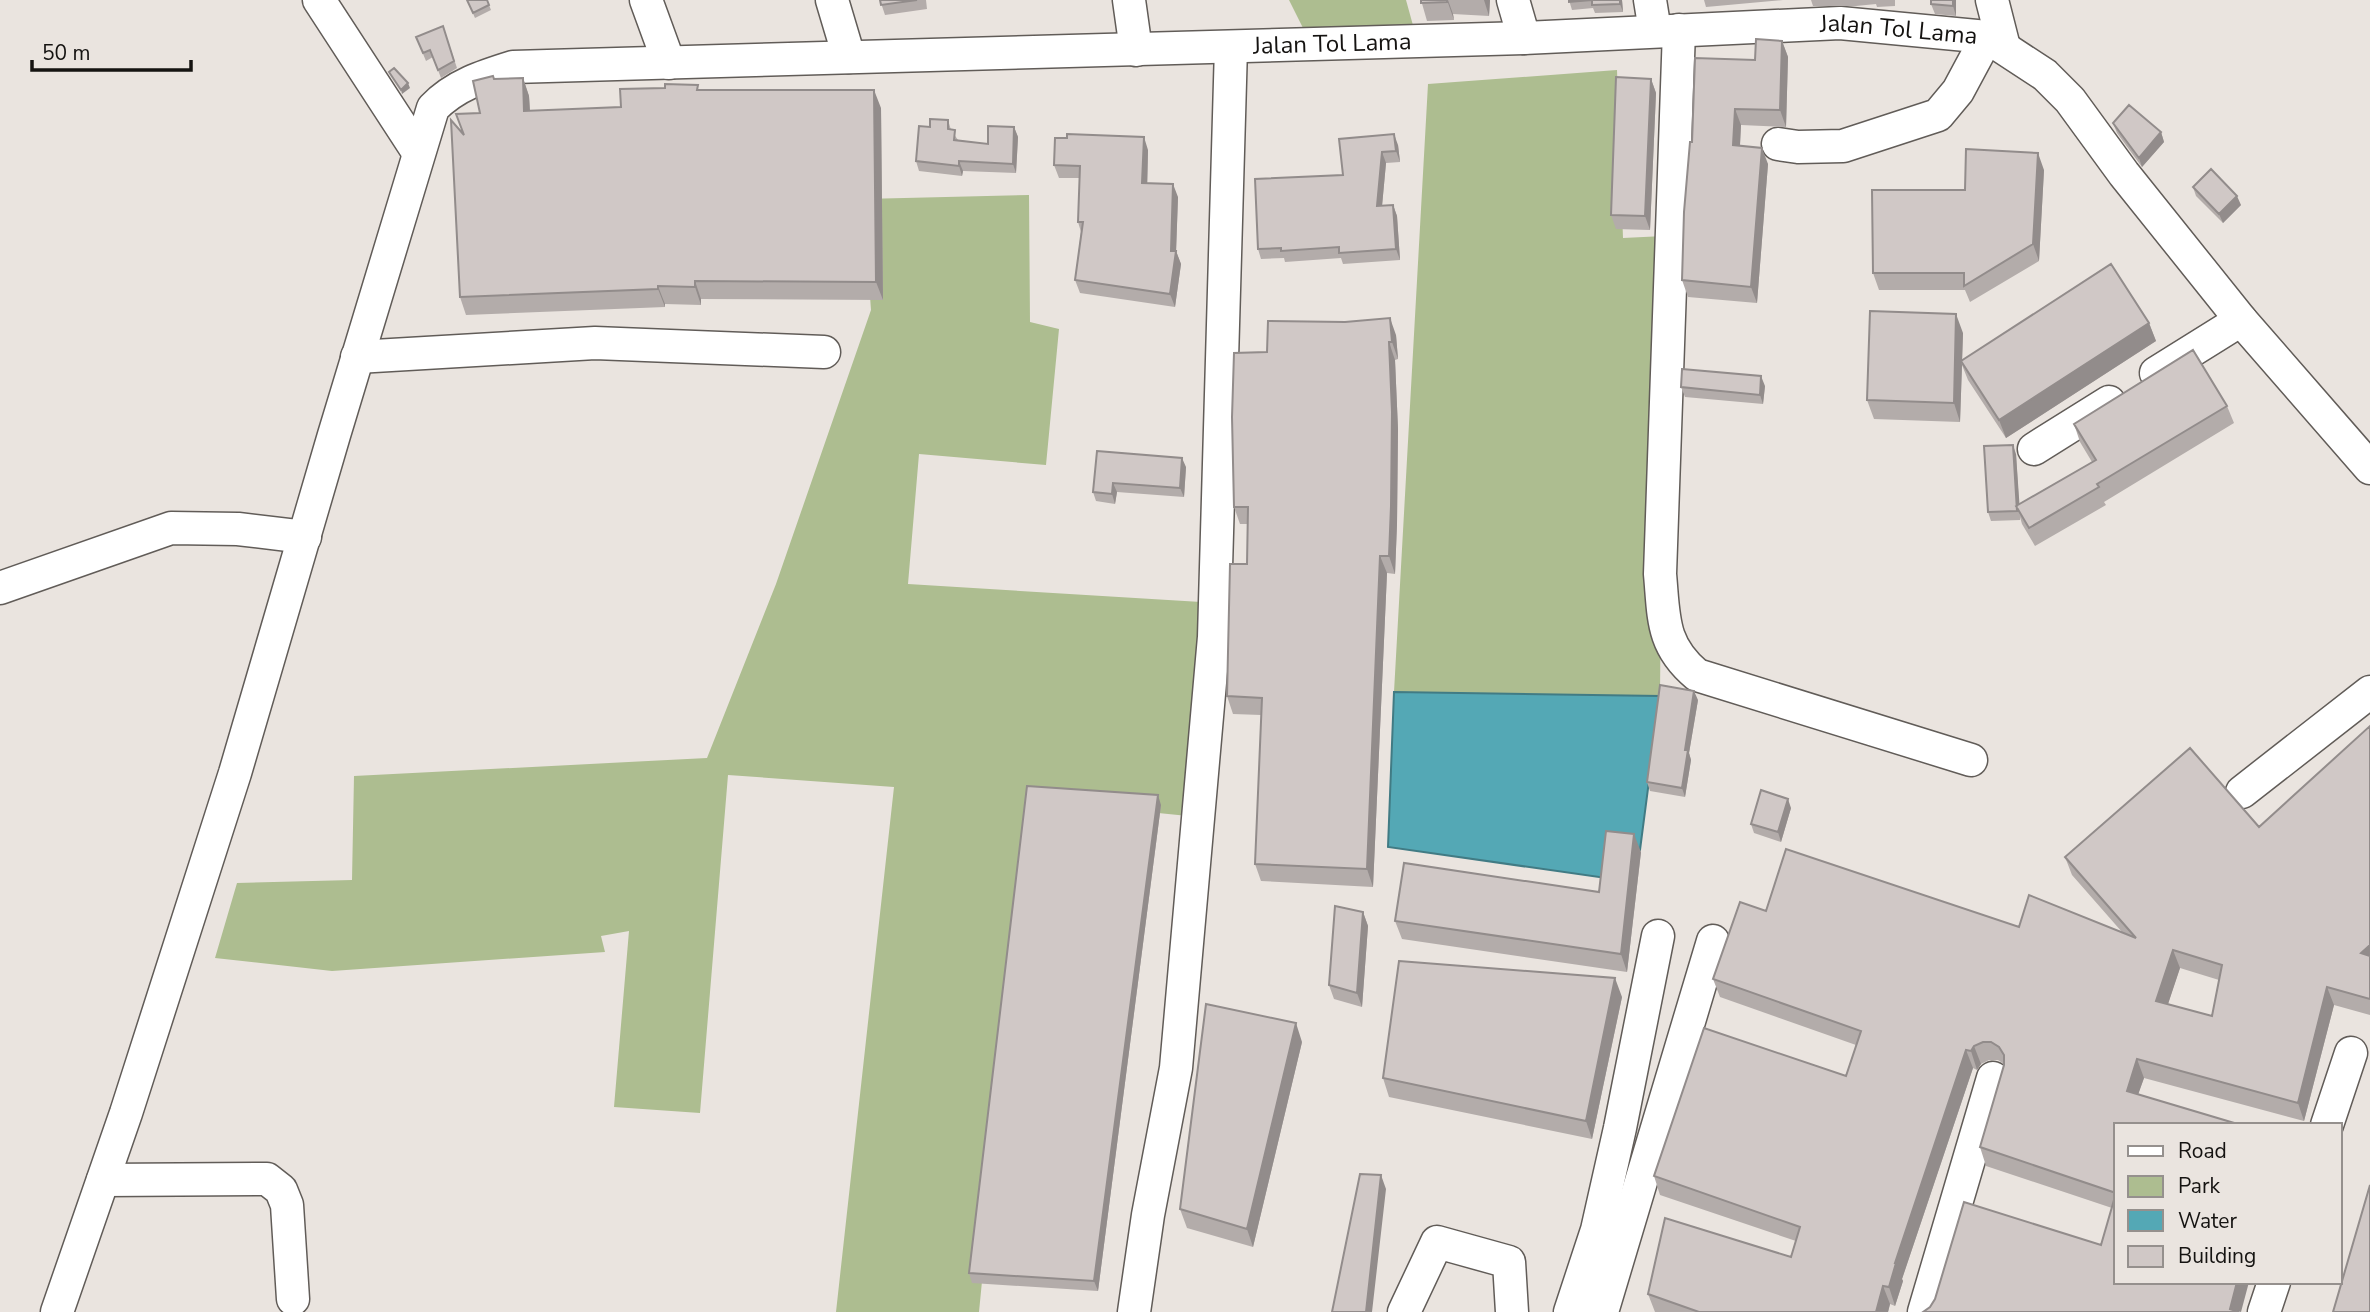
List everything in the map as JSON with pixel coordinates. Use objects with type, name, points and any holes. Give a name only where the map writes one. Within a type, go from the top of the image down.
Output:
[{"type":"street","points":[[319,0],[418,152]]},
{"type":"street","points":[[647,0],[669,63]]},
{"type":"street","points":[[832,0],[849,57]]},
{"type":"street","points":[[1129,0],[1136,50]]},
{"type":"street","points":[[1513,0],[1524,38]]},
{"type":"street","points":[[1650,0],[1667,30],[1660,575],[1665,629],[1681,661],[1697,675],[1971,760]]},
{"type":"street","points":[[1778,144],[1798,147],[1843,146],[1938,115],[1996,42],[1992,0]]},
{"type":"street","name":"Jalan Tol Lama","points":[[57,1312],[103,1180],[235,773],[433,108],[443,98],[478,78],[513,67],[1524,38],[1840,23],[1996,42],[2045,75],[2070,100],[2124,174],[2241,320],[2370,468]]},
{"type":"street","points":[[1134,1312],[1148,1215],[1176,1068],[1214,637],[1231,47]]},
{"type":"street","points":[[2034,449],[2241,320]]},
{"type":"street","points":[[357,357],[595,343],[824,352]]},
{"type":"street","points":[[0,588],[170,528],[238,528],[305,537]]},
{"type":"street","points":[[2242,792],[2370,692]]},
{"type":"street","points":[[1570,1312],[1597,1230],[1658,936]]},
{"type":"street","points":[[1602,1312],[1713,941]]},
{"type":"street","points":[[2328,1123],[2351,1053]]},
{"type":"street","points":[[1924,1312],[1993,1078]]},
{"type":"street","points":[[103,1180],[267,1179],[281,1190],[286,1205],[293,1299]]},
{"type":"street","points":[[1404,1312],[1437,1241],[1509,1262],[1512,1312]]},
{"type":"street","points":[[2264,1312],[2273,1284]]},
{"type":"green space","points":[[1289,0],[1406,0],[1414,29],[1308,38]]},
{"type":"green space","points":[[1617,70],[1623,238],[1664,236],[1660,696],[1394,692],[1428,84]]},
{"type":"green space","points":[[1029,195],[1030,322],[1059,329],[1046,465],[919,454],[908,584],[1201,602],[1188,816],[1029,800],[979,1312],[836,1312],[894,787],[728,775],[700,1113],[614,1107],[629,931],[601,936],[605,952],[332,971],[215,958],[237,883],[352,880],[354,776],[707,758],[776,584],[871,310],[863,199]]},
{"type":"water","points":[[1394,692],[1660,696],[1640,850],[1606,878],[1388,847]]},
{"type":"building","points":[[467,0],[487,0],[489,5],[473,13]]},
{"type":"building","points":[[880,0],[917,0],[881,5]]},
{"type":"building","points":[[1421,0],[1447,0],[1447,2],[1421,3]]},
{"type":"building","points":[[1592,0],[1620,0],[1620,4],[1592,5]]},
{"type":"building","points":[[1931,0],[1953,0],[1953,6],[1931,4]]},
{"type":"building","points":[[443,26],[454,61],[438,70],[430,50],[423,53],[416,37]]},
{"type":"building","points":[[1756,39],[1782,41],[1780,110],[1735,109],[1733,145],[1762,148],[1751,287],[1682,280],[1695,58],[1755,60]]},
{"type":"building","points":[[394,68],[408,83],[401,90],[389,72]]},
{"type":"building","points":[[493,76],[494,79],[523,78],[524,111],[621,107],[620,89],[665,88],[665,84],[698,85],[697,90],[874,90],[876,282],[695,281],[695,287],[658,286],[658,289],[460,297],[451,120],[464,135],[456,114],[480,113],[473,81]]},
{"type":"building","points":[[1616,77],[1651,79],[1645,216],[1611,215]]},
{"type":"building","points":[[2129,105],[2161,132],[2139,158],[2113,123]]},
{"type":"building","points":[[930,119],[948,120],[948,129],[955,130],[954,140],[988,144],[988,126],[1014,127],[1013,164],[959,161],[959,166],[916,161],[919,126],[930,127]]},
{"type":"building","points":[[1067,134],[1144,137],[1142,183],[1173,184],[1171,251],[1176,251],[1170,294],[1075,280],[1083,222],[1078,222],[1080,166],[1054,165],[1055,138],[1067,138]]},
{"type":"building","points":[[1394,134],[1396,151],[1382,152],[1377,206],[1393,205],[1396,249],[1339,253],[1339,247],[1281,251],[1281,248],[1258,249],[1255,179],[1343,175],[1339,139]]},
{"type":"building","points":[[1966,149],[2038,153],[2033,244],[1964,286],[1964,273],[1873,273],[1872,190],[1965,190]]},
{"type":"building","points":[[2211,169],[2237,196],[2219,214],[2193,187]]},
{"type":"building","points":[[2111,264],[2149,323],[1999,420],[1961,361]]},
{"type":"building","points":[[1870,311],[1956,314],[1954,403],[1867,400]]},
{"type":"building","points":[[1390,318],[1392,412],[1389,556],[1380,556],[1367,869],[1255,864],[1262,698],[1227,696],[1230,564],[1247,564],[1248,507],[1234,507],[1234,353],[1267,352],[1268,321],[1345,322]]},
{"type":"building","points":[[2193,350],[2227,406],[2029,528],[2016,506],[2096,460],[2074,424]]},
{"type":"building","points":[[1682,369],[1761,376],[1760,395],[1681,387]]},
{"type":"building","points":[[2013,445],[2017,511],[1988,512],[1984,446]]},
{"type":"building","points":[[1097,451],[1182,458],[1180,488],[1113,483],[1112,494],[1093,492]]},
{"type":"building","points":[[1660,685],[1694,691],[1682,788],[1647,782]]},
{"type":"building","points":[[2370,726],[2370,945],[2361,953],[2370,956],[2370,999],[2327,987],[2298,1103],[2137,1059],[2127,1091],[2234,1123],[2114,1123],[2114,1192],[1980,1147],[2004,1065],[2004,1055],[1999,1047],[1991,1042],[1983,1042],[1974,1046],[1971,1051],[1966,1050],[1889,1287],[1883,1286],[1876,1312],[1699,1312],[1648,1294],[1665,1218],[1791,1257],[1800,1227],[1654,1176],[1704,1028],[1846,1076],[1861,1031],[1713,979],[1740,902],[1766,911],[1786,849],[2019,927],[2029,895],[2136,938],[2065,857],[2190,748],[2259,827]],"holes":[[[2173,950],[2222,965],[2212,1016],[2156,1001]]]},
{"type":"building","points":[[1027,786],[1158,795],[1094,1281],[969,1273]]},
{"type":"building","points":[[1761,790],[1788,799],[1778,832],[1751,824]]},
{"type":"building","points":[[1606,831],[1634,834],[1621,954],[1395,921],[1404,863],[1599,892]]},
{"type":"building","points":[[1335,906],[1363,912],[1357,993],[1329,985]]},
{"type":"building","points":[[1399,961],[1615,978],[1586,1121],[1383,1078]]},
{"type":"building","points":[[1206,1004],[1296,1023],[1247,1229],[1180,1209]]},
{"type":"building","points":[[1360,1174],[1381,1175],[1366,1312],[1332,1312]]},
{"type":"building","points":[[2370,1185],[2370,1312],[2333,1312]]},
{"type":"building","points":[[2114,1200],[2114,1284],[2236,1284],[2230,1309],[2239,1312],[1923,1312],[1935,1299],[1964,1202],[2101,1245]]}]
